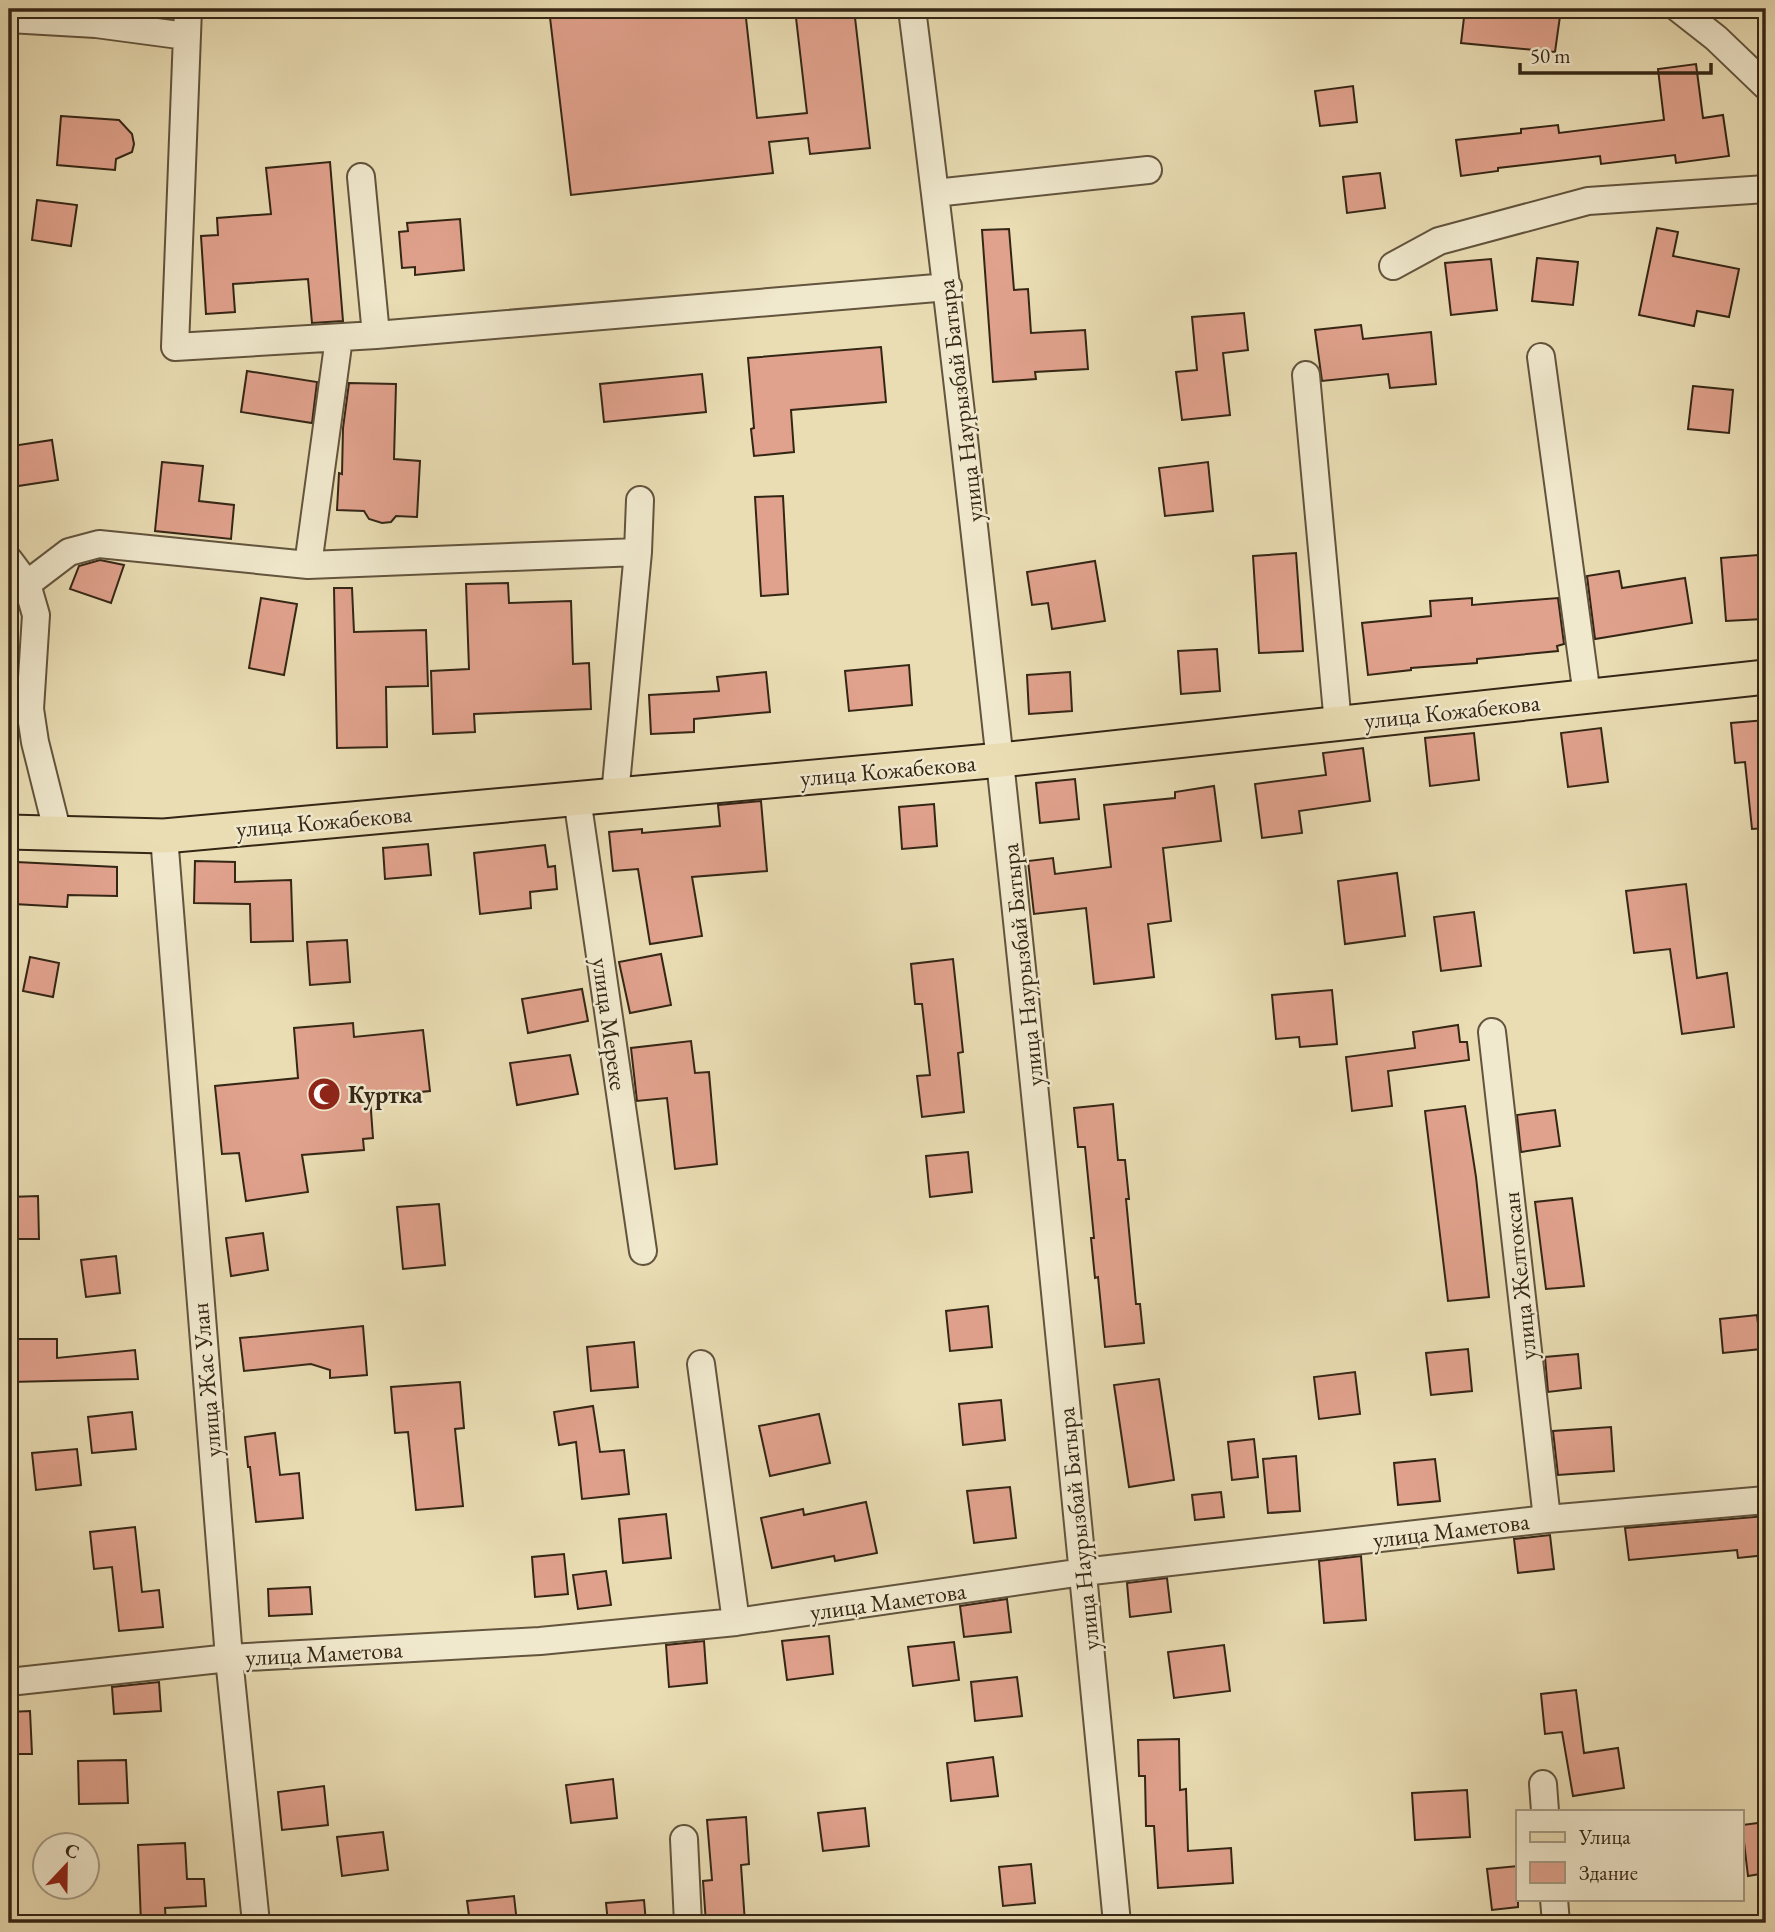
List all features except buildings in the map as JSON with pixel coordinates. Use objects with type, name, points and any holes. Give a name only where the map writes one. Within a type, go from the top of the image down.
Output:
[{"type":"main road","name":"улица Кожабекова","points":[[9,832],[164,836],[1001,760],[1766,677]]},
{"type":"street","points":[[188,9],[175,347],[339,338],[948,287]]},
{"type":"street","name":"улица Наурызбай Батыра","points":[[912,9],[948,287],[1001,760],[1117,1923]]},
{"type":"street","points":[[1679,9],[1716,38],[1766,86]]},
{"type":"street","points":[[9,19],[96,24],[186,36]]},
{"type":"street","points":[[935,193],[1148,170]]},
{"type":"street","points":[[361,177],[376,335]]},
{"type":"street","points":[[1394,265],[1439,241],[1588,201],[1766,188]]},
{"type":"street","points":[[308,565],[339,338]]},
{"type":"street","points":[[1541,357],[1587,696]]},
{"type":"street","points":[[1306,375],[1338,724]]},
{"type":"street","points":[[615,794],[638,552],[640,500]]},
{"type":"street","points":[[27,584],[69,552],[99,544],[308,565],[638,552]]},
{"type":"street","points":[[9,560],[27,584],[36,615],[30,709],[35,742],[58,834]]},
{"type":"street","name":"улица Мереке","points":[[577,798],[643,1251]]},
{"type":"street","name":"улица Жас Улан","points":[[164,836],[229,1658],[256,1923]]},
{"type":"street","name":"улица Желтоксан","points":[[1492,1032],[1547,1519]]},
{"type":"street","points":[[701,1364],[736,1622]]},
{"type":"street","name":"улица Маметова","points":[[9,1682],[229,1658],[540,1641],[736,1622],[1083,1573],[1547,1519],[1766,1500]]},
{"type":"street","points":[[1542,1784],[1545,1810]]},
{"type":"street","points":[[684,1839],[688,1923]]},
{"type":"street","points":[[1553,1900],[1556,1923]]},
{"type":"place","name":"Куртка","points":[[324,1094]]}]
